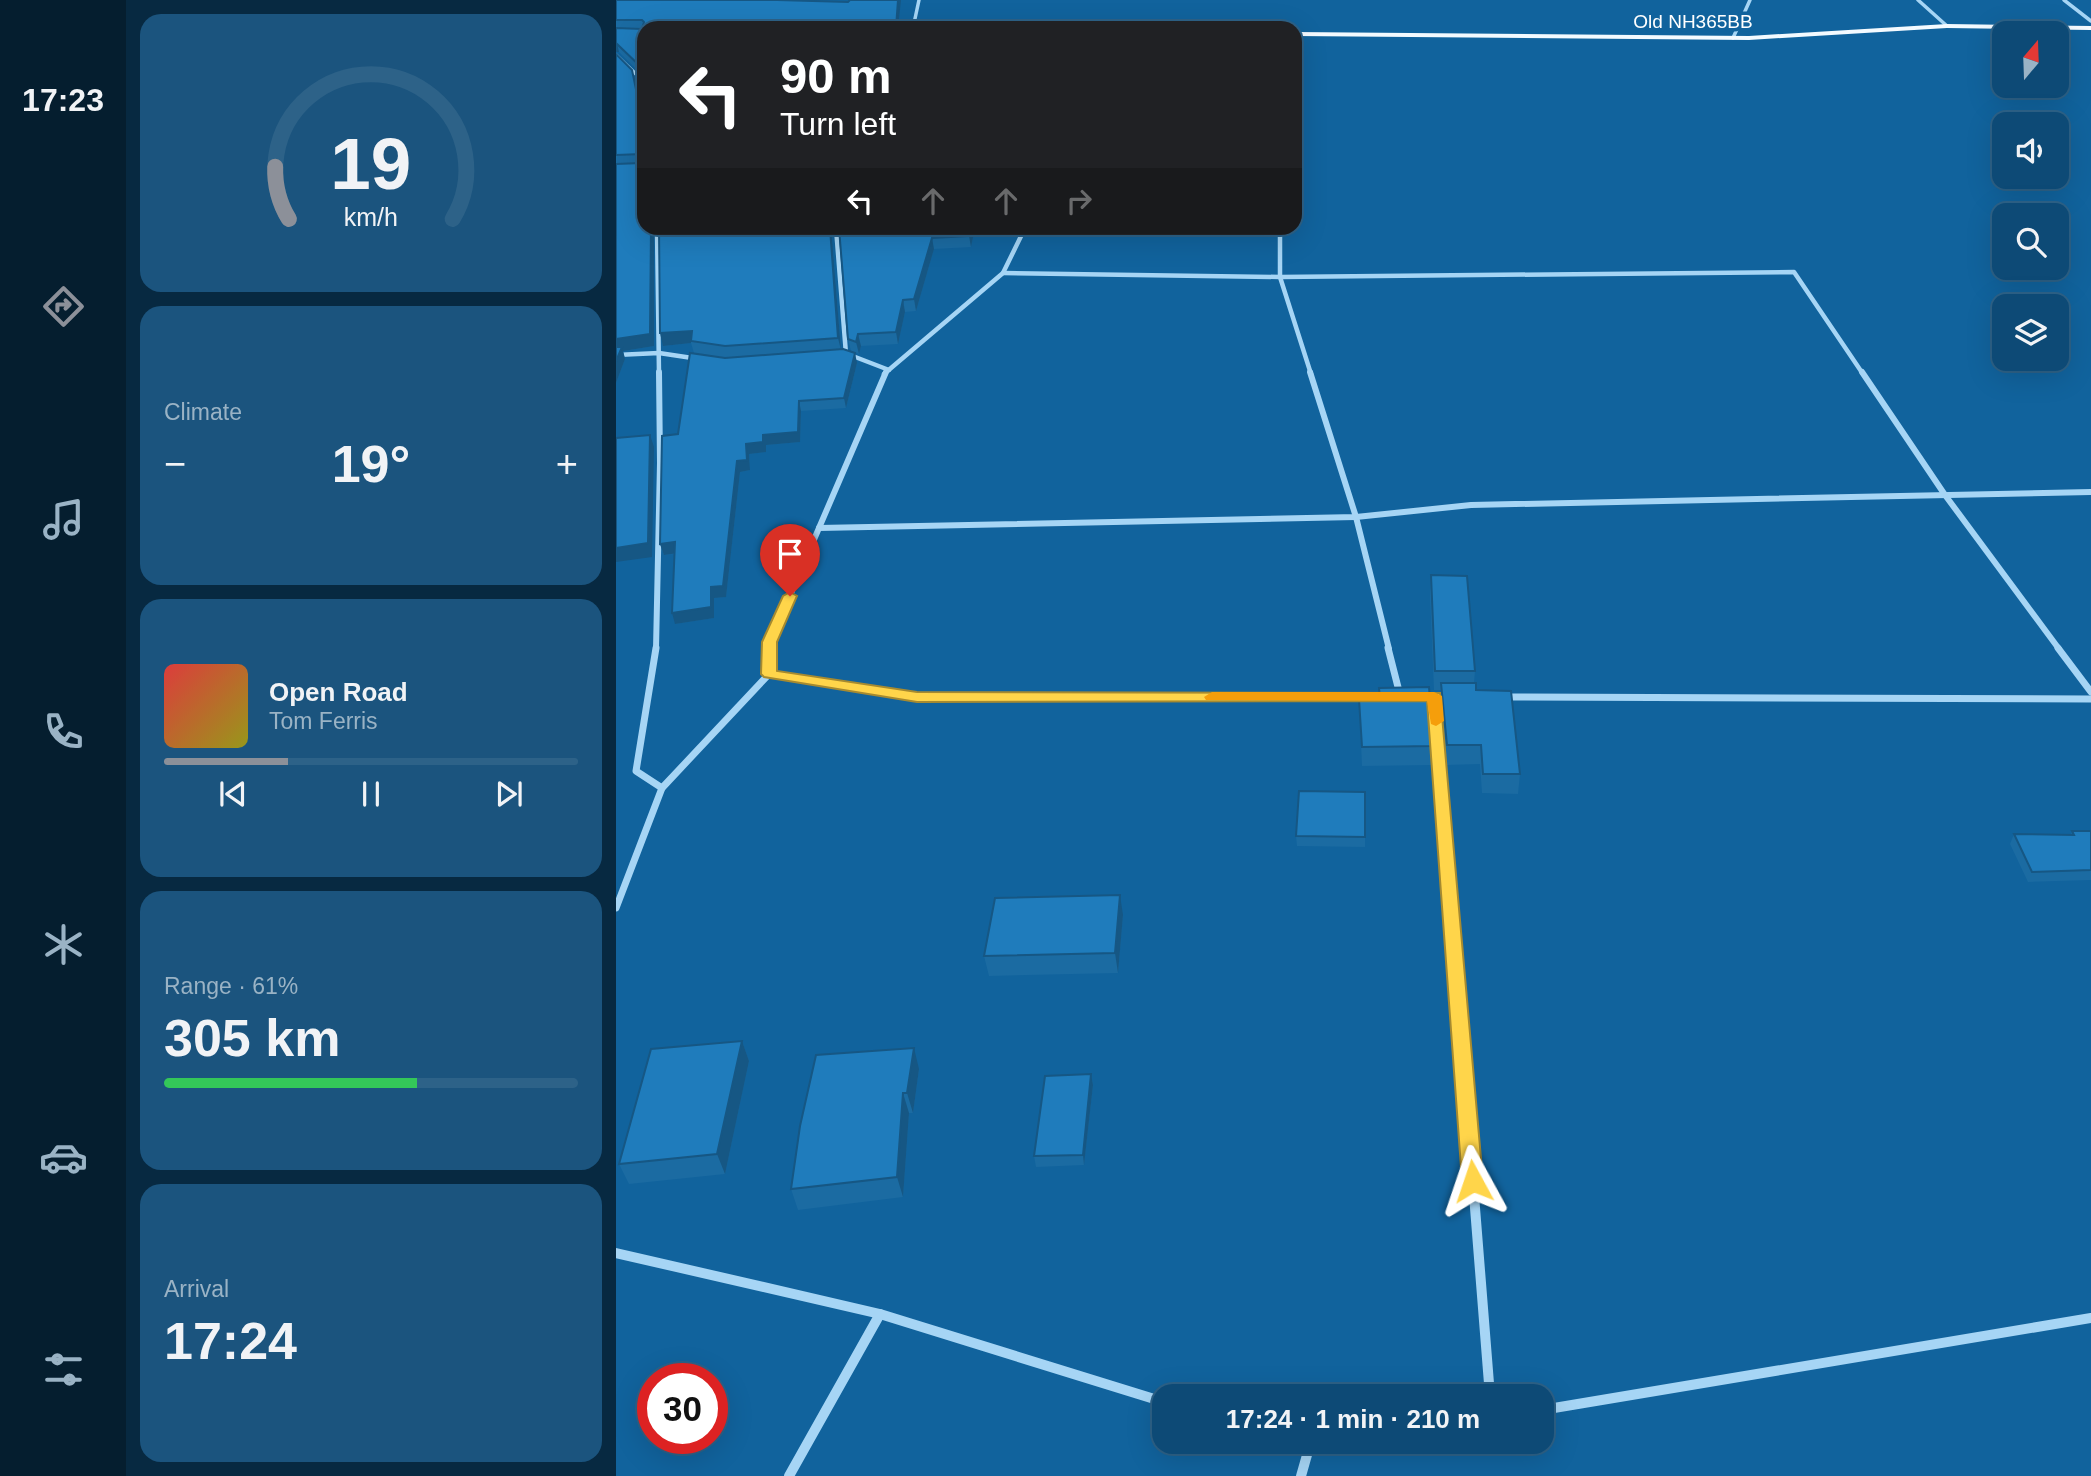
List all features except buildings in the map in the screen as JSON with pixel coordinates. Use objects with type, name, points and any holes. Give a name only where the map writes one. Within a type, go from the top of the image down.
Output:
[{"type":"main road","name":"Old NH365BB","points":[[1302,34],[1733,37],[1947,26],[2091,28]]},
{"type":"street","points":[[914,21],[919,0]]},
{"type":"street","points":[[1733,37],[1750,0]]},
{"type":"street","points":[[1919,0],[1947,26]]},
{"type":"street","points":[[2064,0],[2091,21]]},
{"type":"street","points":[[616,55],[637,74]]},
{"type":"street","points":[[657,235],[659,353],[656,647],[636,771],[662,788]]},
{"type":"street","points":[[837,235],[846,354]]},
{"type":"street","points":[[616,908],[662,788],[769,674],[770,642],[883,375],[1003,273],[1022,235]]},
{"type":"street","points":[[1280,235],[1280,277],[1356,517],[1400,696]]},
{"type":"street","points":[[1003,273],[1280,277],[1794,272],[1945,495],[2091,692]]},
{"type":"street","points":[[616,355],[659,353],[700,359]]},
{"type":"street","points":[[834,354],[846,354],[889,370]]},
{"type":"street","points":[[819,528],[1356,517],[1471,505],[2091,492]]},
{"type":"street","points":[[769,674],[917,697],[1411,696]]},
{"type":"street","points":[[1423,696],[1448,696]]},
{"type":"street","points":[[1434,696],[1489,1384]]},
{"type":"street","points":[[1490,697],[2091,699]]},
{"type":"street","points":[[616,1253],[880,1314],[1152,1398]]},
{"type":"street","points":[[789,1476],[880,1314]]},
{"type":"street","points":[[1554,1408],[2091,1318]]},
{"type":"street","points":[[1301,1476],[1307,1454]]},
{"type":"slow traffic","points":[[1212,697],[1434,696],[1436,721]]},
{"type":"route","points":[[790,596],[770,642],[769,674],[917,697],[1434,696],[1473,1181]]}]
